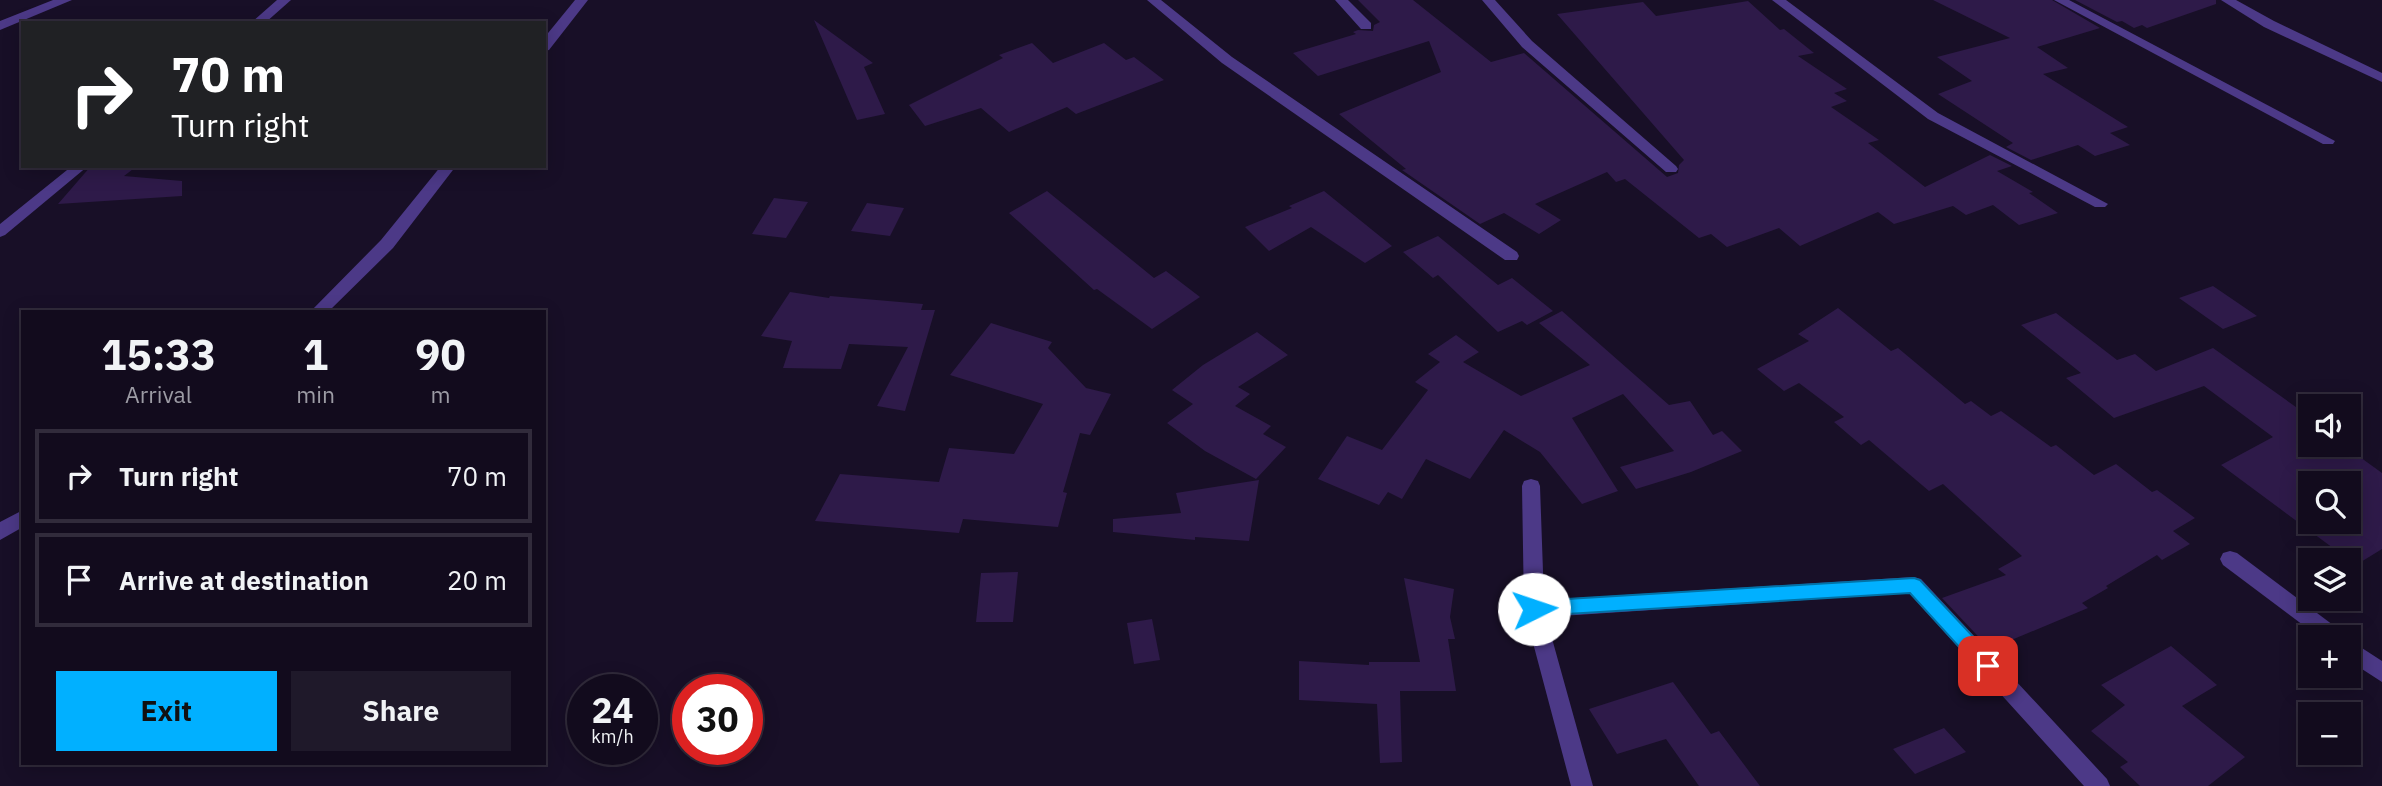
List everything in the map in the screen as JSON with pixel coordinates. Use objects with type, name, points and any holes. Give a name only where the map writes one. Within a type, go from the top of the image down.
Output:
[{"type":"street","points":[[2,25],[21,0]]},
{"type":"street","points":[[2,25],[66,0]]},
{"type":"street","points":[[259,21],[285,0]]},
{"type":"street","points":[[546,45],[582,0]]},
{"type":"street","points":[[1153,0],[1227,60],[1511,256]]},
{"type":"street","points":[[1341,0],[1366,26]]},
{"type":"street","points":[[1488,0],[1527,44],[1671,169]]},
{"type":"street","points":[[1779,0],[1933,116],[2100,205]]},
{"type":"street","points":[[2060,0],[2328,141]]},
{"type":"street","points":[[2227,0],[2269,24],[2382,78]]},
{"type":"street","points":[[0,232],[79,168]]},
{"type":"street","points":[[320,310],[387,244],[447,168]]},
{"type":"street","points":[[1531,486],[1534,609],[1582,786]]},
{"type":"street","points":[[0,532],[21,518]]},
{"type":"street","points":[[2230,559],[2318,625]]},
{"type":"street","points":[[1534,609],[1914,585],[2099,786]]},
{"type":"street","points":[[2361,658],[2382,673]]},
{"type":"building","points":[[1358,0],[1413,0],[1491,62],[1524,53],[1667,177],[1678,173],[1679,165],[1684,160],[1557,14],[1643,2],[1656,16],[1748,1],[1780,30],[1784,29],[1814,53],[1798,56],[1847,89],[1834,93],[1847,101],[1831,107],[1879,140],[1868,143],[1925,187],[1990,155],[2012,166],[1997,171],[2033,192],[2029,193],[2058,213],[2019,225],[1993,205],[1966,215],[1953,206],[1894,224],[1878,212],[1800,246],[1779,228],[1727,247],[1711,234],[1699,238],[1625,179],[1616,182],[1607,172],[1535,204],[1561,220],[1539,234],[1504,213],[1480,224],[1402,170],[1406,169],[1339,114],[1441,72],[1429,41],[1318,76],[1293,53],[1356,34],[1353,32],[1358,30],[1373,31],[1374,25],[1380,22]]},
{"type":"building","points":[[1933,0],[2052,0],[2100,28],[2037,47],[2068,68],[2043,74],[2128,127],[2110,133],[2130,145],[2095,156],[2078,145],[2031,160],[2006,147],[2013,143],[1938,94],[1972,81],[1937,57],[2010,38]]},
{"type":"building","points":[[2075,0],[2216,0],[2216,4],[2147,28],[2142,25],[2134,28]]},
{"type":"building","points":[[814,20],[873,63],[864,67],[885,114],[857,120]]},
{"type":"building","points":[[1032,43],[1053,63],[1104,43],[1126,60],[1134,57],[1164,80],[1076,114],[1067,107],[1009,132],[981,108],[925,126],[909,105],[1003,58],[999,55]]},
{"type":"building","points":[[89,168],[134,168],[124,176],[182,181],[182,196],[58,204]]},
{"type":"building","points":[[1047,191],[1154,278],[1166,271],[1200,297],[1152,329],[1097,289],[1094,290],[1009,213]]},
{"type":"building","points":[[1324,191],[1392,246],[1365,263],[1311,227],[1269,251],[1245,227],[1292,208],[1289,206]]},
{"type":"building","points":[[774,198],[808,202],[786,238],[752,234]]},
{"type":"building","points":[[867,203],[904,208],[890,236],[851,231]]},
{"type":"building","points":[[1438,236],[1498,285],[1512,278],[1553,311],[1527,325],[1522,321],[1498,332],[1438,275],[1433,278],[1403,252]]},
{"type":"building","points":[[2213,286],[2257,316],[2223,329],[2179,298]]},
{"type":"building","points":[[790,292],[829,298],[923,304],[921,310],[935,310],[905,411],[877,406],[908,347],[849,344],[841,369],[783,368],[792,341],[761,336]]},
{"type":"building","points":[[1838,308],[1891,351],[1898,348],[1965,404],[1971,401],[1991,416],[2001,411],[2051,447],[2056,445],[2094,475],[2116,464],[2152,492],[2157,490],[2195,518],[2173,531],[2190,544],[2162,560],[2157,555],[2106,586],[2108,588],[2082,603],[2088,608],[1990,649],[1942,598],[2006,575],[1998,569],[2022,556],[1943,484],[1929,491],[1869,440],[1861,445],[1834,422],[1844,417],[1799,383],[1784,391],[1757,369],[1809,341],[1798,334]]},
{"type":"building","points":[[1562,311],[1669,405],[1690,401],[1713,435],[1722,431],[1742,451],[1691,472],[1636,489],[1620,467],[1674,451],[1623,394],[1572,418],[1618,491],[1582,504],[1540,452],[1504,430],[1470,479],[1426,459],[1402,499],[1388,492],[1379,505],[1318,479],[1347,436],[1382,450],[1428,390],[1415,382],[1440,362],[1428,354],[1456,335],[1479,352],[1463,362],[1521,396],[1590,365],[1539,323]]},
{"type":"building","points":[[2056,313],[2117,360],[2135,354],[2156,371],[2213,348],[2298,408],[2298,457],[2360,457],[2382,473],[2382,549],[2361,562],[2361,548],[2333,548],[2314,534],[2361,534],[2361,471],[2298,471],[2298,522],[2221,465],[2273,437],[2204,386],[2114,418],[2066,378],[2081,373],[2021,325]]},
{"type":"building","points":[[991,323],[1052,342],[1048,348],[1086,388],[1111,394],[1090,435],[1080,433],[1063,492],[1067,493],[1058,527],[963,519],[959,533],[815,521],[840,474],[939,482],[949,448],[1014,454],[1043,404],[950,375]]},
{"type":"building","points":[[1257,332],[1288,355],[1238,387],[1250,394],[1235,406],[1271,426],[1263,434],[1286,447],[1256,479],[1205,451],[1167,423],[1193,404],[1172,390],[1203,365]]},
{"type":"building","points":[[1259,480],[1249,541],[1195,537],[1195,540],[1113,532],[1113,519],[1181,513],[1176,493]]},
{"type":"building","points":[[1018,572],[1013,622],[976,622],[981,573]]},
{"type":"building","points":[[1404,578],[1454,589],[1450,617],[1455,639],[1448,639],[1456,691],[1400,691],[1402,762],[1380,763],[1377,704],[1299,700],[1299,661],[1369,665],[1369,662],[1420,662]]},
{"type":"building","points":[[1152,619],[1160,660],[1134,664],[1127,623]]},
{"type":"building","points":[[2171,646],[2217,685],[2182,706],[2245,757],[2208,786],[2140,786],[2120,767],[2128,762],[2091,731],[2125,705],[2101,685]]},
{"type":"building","points":[[1673,682],[1711,734],[1719,731],[1760,786],[1699,786],[1666,739],[1617,754],[1589,709]]},
{"type":"building","points":[[1944,728],[1966,752],[1915,774],[1893,749]]},
{"type":"route","points":[[1534,609],[1914,585],[1988,666]]}]
